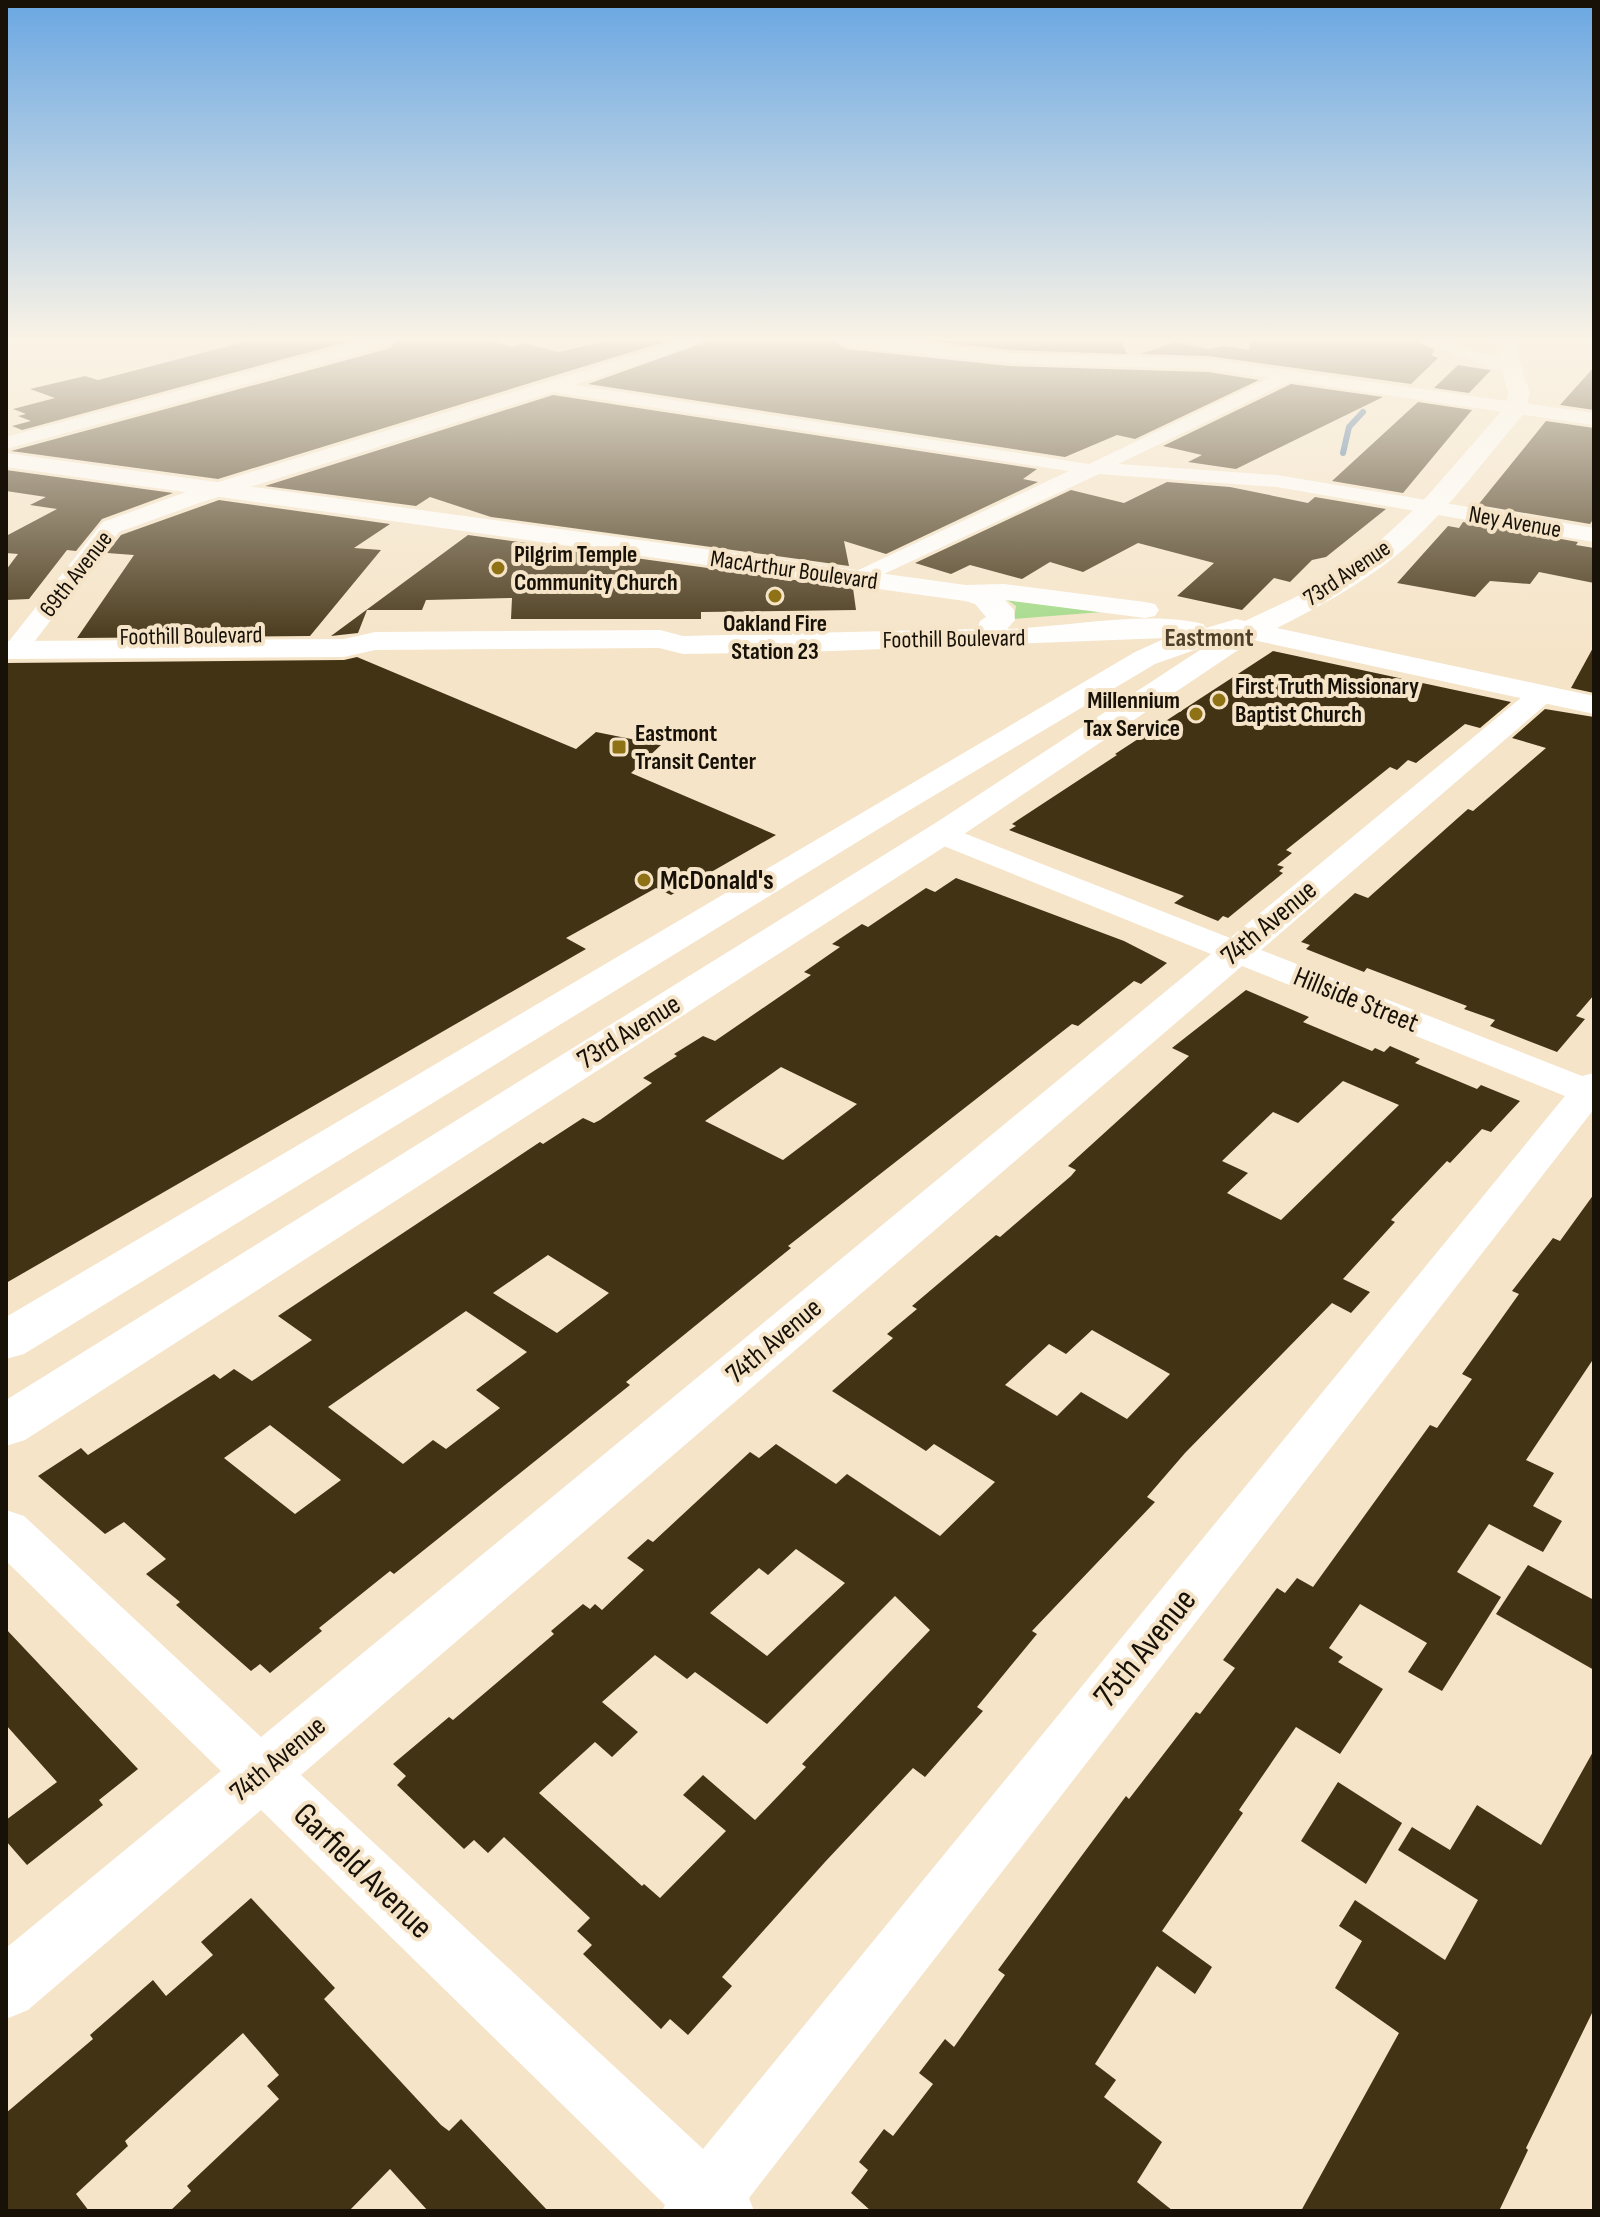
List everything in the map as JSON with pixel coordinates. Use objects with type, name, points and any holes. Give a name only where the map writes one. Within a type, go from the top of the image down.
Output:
[{"type":"main road","name":"73rd Avenue","points":[[6,1426],[843,897],[1248,631],[1306,603],[1379,556],[1431,507],[1485,444]]},
{"type":"main road","name":"MacArthur Boulevard","points":[[6,460],[965,593],[985,598],[1000,610],[1001,620],[990,627]]},
{"type":"main road","name":"MacArthur Boulevard","points":[[965,593],[1004,592],[1183,617],[1594,705]]},
{"type":"main road","name":"Foothill Boulevard","points":[[660,639],[681,631],[990,627],[1121,617],[1183,617]]},
{"type":"main road","name":"Foothill Boulevard","points":[[13,644],[344,648],[375,641],[660,639],[683,645],[1053,636],[1138,629],[1248,631]]},
{"type":"main road","name":"73rd Avenue","points":[[6,1341],[886,810],[1145,658],[1187,640],[1248,631]]},
{"type":"main road","points":[[1053,636],[1085,644],[1099,655],[1101,661],[1085,693]]},
{"type":"main road","points":[[843,897],[891,824],[886,810]]},
{"type":"street","name":"69th Avenue","points":[[13,644],[111,527],[217,489],[362,444]]},
{"type":"street","name":"Ney Avenue","points":[[934,444],[1092,468],[1277,481],[1594,535]]},
{"type":"street","points":[[858,579],[1142,444]]},
{"type":"street","name":"74th Avenue","points":[[6,1988],[1542,694]]},
{"type":"street","name":"Hillside Street","points":[[940,834],[1592,1090]]},
{"type":"street","name":"75th Avenue","points":[[707,2207],[1592,1090]]},
{"type":"street","name":"Garfield Avenue","points":[[6,1530],[707,2207]]},
{"type":"green space","points":[[1003,597],[1115,611],[1014,619],[1016,606]]},
{"type":"building","points":[[35,444],[330,444],[218,479],[11,451]]},
{"type":"building","points":[[396,444],[876,444],[1037,469],[1023,479],[1038,482],[886,554],[844,541],[849,566],[491,517],[430,497],[416,506],[265,486]]},
{"type":"building","points":[[983,444],[1095,444],[1065,457]]},
{"type":"building","points":[[1286,444],[1236,469],[1188,462],[1202,455],[1163,446]]},
{"type":"building","points":[[1372,444],[1443,444],[1403,493],[1332,481]]},
{"type":"building","points":[[1527,444],[1594,444],[1594,518],[1590,524],[1478,505]]},
{"type":"building","points":[[6,470],[173,493],[102,519],[76,551],[67,550],[29,599],[6,600],[6,570],[18,554],[6,553],[6,536],[57,509],[30,505],[46,497],[6,491]]},
{"type":"building","points":[[1167,482],[1230,487],[1308,503],[1315,497],[1386,509],[1326,557],[1312,560],[1290,582],[1274,578],[1242,610],[1177,596],[1214,563],[1138,543],[1083,572],[1050,562],[1022,579],[970,565],[951,574],[915,563],[1071,490],[1124,503]]},
{"type":"building","points":[[219,500],[390,524],[354,548],[381,550],[310,636],[77,638],[134,555],[107,553],[121,535]]},
{"type":"building","points":[[1463,522],[1578,542],[1576,545],[1594,548],[1594,583],[1539,572],[1530,584],[1490,581],[1475,597],[1397,583],[1448,526],[1459,528]]},
{"type":"building","points":[[468,535],[853,588],[856,610],[701,612],[701,619],[511,619],[512,598],[426,600],[422,610],[367,610],[358,633],[331,636]]},
{"type":"building","points":[[1594,646],[1594,693],[1571,688]]},
{"type":"building","points":[[1273,651],[1511,702],[1480,728],[1465,724],[1416,763],[1408,760],[1397,770],[1390,767],[1286,850],[1292,853],[1277,865],[1284,867],[1279,871],[1283,873],[1228,918],[1223,916],[1218,921],[1174,903],[1184,896],[1009,830],[1016,826],[1012,824],[1115,754]]},
{"type":"building","points":[[357,657],[576,749],[596,732],[661,745],[631,773],[776,835],[671,895],[656,888],[566,938],[586,949],[6,1283],[6,663],[344,660]]},
{"type":"building","points":[[1545,709],[1594,717],[1594,995],[1576,1016],[1585,1019],[1557,1052],[1490,1026],[1495,1020],[1464,1009],[1467,1006],[1367,968],[1364,972],[1306,949],[1310,945],[1301,942],[1355,893],[1368,898],[1468,809],[1473,811],[1546,748],[1512,738]]},
{"type":"building","points":[[956,878],[1124,941],[1167,963],[1141,984],[1134,981],[1078,1026],[1072,1024],[788,1246],[791,1248],[626,1382],[630,1385],[394,1574],[390,1571],[319,1628],[322,1631],[270,1673],[260,1664],[251,1671],[176,1605],[180,1602],[146,1574],[166,1559],[124,1522],[105,1534],[38,1476],[81,1448],[88,1455],[214,1374],[220,1379],[234,1369],[252,1381],[312,1340],[278,1316],[540,1142],[543,1144],[583,1118],[594,1123],[600,1120],[652,1083],[643,1078],[677,1056],[674,1054],[703,1036],[715,1041],[811,975],[804,972],[840,947],[832,944],[862,924],[868,927],[926,888],[935,892]],"holes":[[[781,1067],[857,1104],[783,1160],[705,1121]],[[548,1255],[609,1293],[557,1333],[493,1293]],[[466,1311],[527,1352],[476,1390],[500,1408],[446,1449],[433,1440],[403,1464],[328,1407]],[[270,1425],[341,1480],[295,1514],[224,1458]]]},
{"type":"building","points":[[1246,990],[1309,1017],[1303,1022],[1372,1051],[1375,1048],[1384,1052],[1390,1046],[1420,1059],[1415,1063],[1477,1089],[1481,1085],[1520,1101],[1491,1132],[1482,1129],[1450,1163],[1447,1161],[1391,1220],[1395,1222],[1343,1279],[1370,1292],[1351,1313],[1332,1303],[1185,1453],[1147,1497],[1155,1502],[1032,1631],[1037,1634],[977,1707],[983,1711],[925,1777],[913,1768],[825,1862],[722,1977],[732,1986],[688,2035],[670,2019],[661,2029],[583,1954],[592,1945],[577,1931],[590,1918],[504,1837],[488,1853],[474,1840],[464,1849],[397,1785],[406,1776],[393,1764],[449,1717],[453,1720],[554,1634],[551,1631],[583,1604],[590,1609],[595,1604],[602,1610],[644,1570],[627,1558],[648,1539],[653,1542],[750,1452],[759,1458],[776,1444],[836,1484],[847,1474],[940,1536],[995,1482],[934,1444],[926,1451],[832,1391],[893,1338],[887,1334],[917,1309],[912,1306],[1071,1176],[1076,1170],[1068,1166],[1189,1056],[1172,1048]],"holes":[[[1343,1081],[1399,1105],[1281,1220],[1227,1193],[1248,1173],[1222,1161],[1273,1112],[1298,1123]],[[1092,1330],[1170,1374],[1127,1419],[1081,1392],[1057,1416],[1005,1385],[1049,1344],[1066,1354]],[[796,1549],[845,1583],[767,1656],[710,1613],[759,1568],[768,1575]],[[895,1596],[930,1630],[802,1764],[806,1767],[755,1820],[703,1775],[683,1795],[726,1831],[660,1898],[644,1884],[642,1886],[539,1793],[595,1742],[612,1757],[638,1732],[602,1702],[655,1655],[687,1679],[695,1672],[767,1724]]]},
{"type":"building","points":[[1594,1194],[1594,1358],[1526,1460],[1554,1473],[1533,1506],[1562,1521],[1543,1552],[1489,1524],[1457,1572],[1501,1597],[1442,1691],[1408,1672],[1427,1643],[1360,1604],[1329,1648],[1343,1657],[1338,1662],[1383,1689],[1340,1754],[1296,1727],[1239,1810],[1243,1813],[1162,1931],[1212,1967],[1195,1994],[1157,1966],[1095,2064],[1116,2080],[1104,2097],[1162,2142],[1137,2182],[1173,2211],[871,2211],[851,2193],[868,2170],[859,2162],[884,2129],[893,2136],[933,2084],[919,2073],[945,2039],[954,2047],[1005,1975],[998,1970],[1080,1858],[1126,1796],[1129,1799],[1196,1712],[1200,1714],[1235,1668],[1223,1660],[1277,1588],[1285,1593],[1297,1578],[1313,1587],[1430,1425],[1437,1428],[1472,1379],[1462,1374],[1519,1294],[1512,1291],[1553,1238],[1560,1241]]},
{"type":"building","points":[[1528,1565],[1594,1600],[1594,1670],[1496,1614]]},
{"type":"building","points":[[6,1629],[138,1769],[99,1800],[103,1805],[27,1865],[6,1841],[6,1820],[57,1782],[6,1725]]},
{"type":"building","points":[[1594,1750],[1594,2009],[1499,2211],[1301,2211],[1399,2033],[1335,1988],[1362,1941],[1339,1926],[1355,1900],[1445,1960],[1478,1900],[1398,1850],[1412,1827],[1450,1850],[1477,1805],[1541,1845]]},
{"type":"building","points":[[1338,1782],[1402,1823],[1366,1884],[1301,1841]]},
{"type":"building","points":[[251,1898],[335,1988],[324,1999],[441,2125],[449,2131],[461,2119],[548,2211],[428,2211],[390,2169],[349,2211],[170,2211],[191,2191],[187,2186],[279,2099],[267,2086],[279,2075],[243,2033],[125,2141],[128,2146],[76,2194],[89,2211],[6,2211],[6,2113],[93,2039],[90,2035],[153,1980],[166,1996],[213,1955],[201,1942]]},
{"type":"waterway","points":[[1343,453],[1345,444]]},
{"type":"place","name":"Pilgrim Temple Community Church","points":[[498,568]]},
{"type":"place","name":"Oakland Fire Station 23","points":[[775,596]]},
{"type":"place","name":"First Truth Missionary Baptist Church","points":[[1219,700]]},
{"type":"place","name":"Millennium Tax Service","points":[[1196,714]]},
{"type":"place","name":"Eastmont Transit Center","points":[[619,747]]},
{"type":"place","name":"McDonald's","points":[[644,880]]},
{"type":"district","name":"Eastmont","points":[[1209,638]]}]
